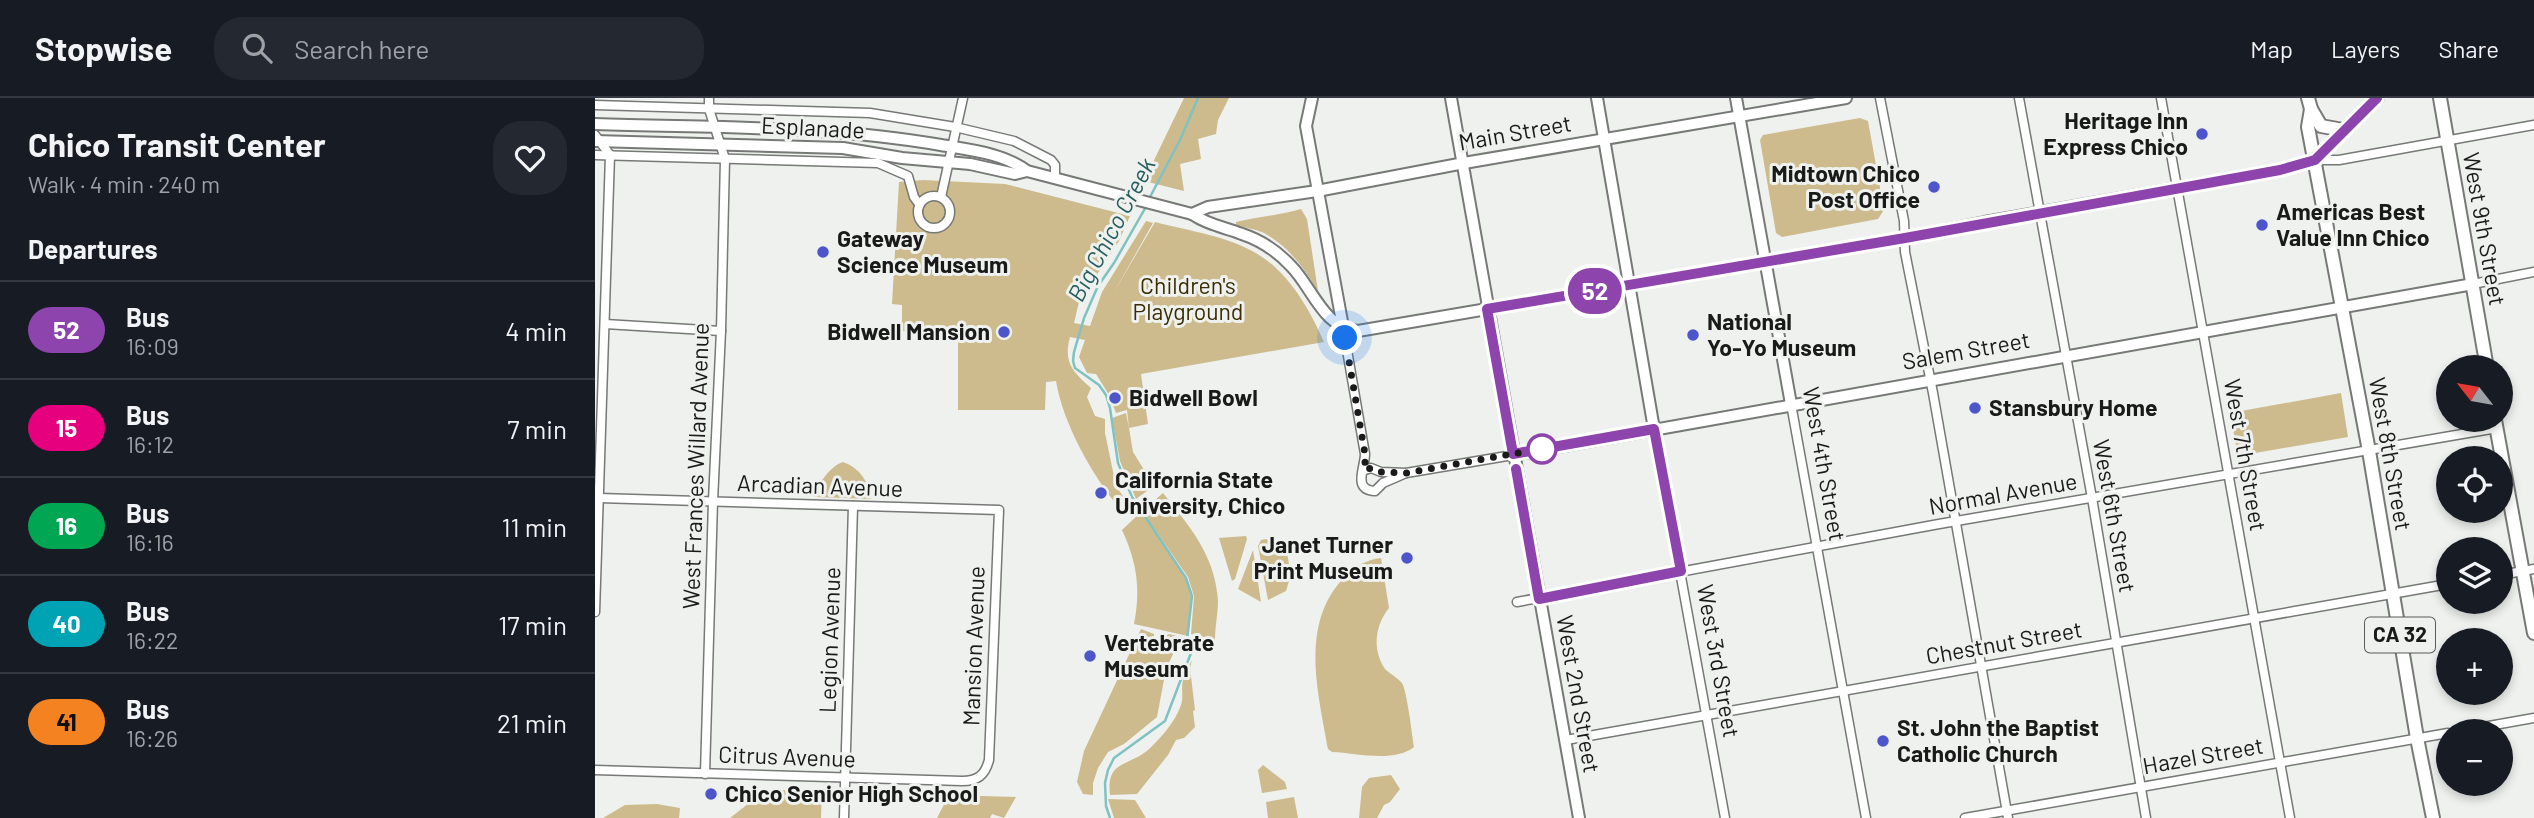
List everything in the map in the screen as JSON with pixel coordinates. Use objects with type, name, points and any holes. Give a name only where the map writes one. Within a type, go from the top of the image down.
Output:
[{"type":"main road","points":[[1312,98],[1305,125],[1343,327],[1358,331],[1905,238],[2280,170],[2315,160],[2378,98]]},
{"type":"main road","name":"West 2nd Street","points":[[1451,98],[1579,818]]},
{"type":"main road","name":"West 3rd Street","points":[[1597,98],[1654,429]]},
{"type":"main road","name":"West 4th Street","points":[[1736,98],[1791,404]]},
{"type":"main road","name":"Main Street","points":[[1192,214],[1208,208],[1846,98]]},
{"type":"main road","name":"West 9th Street","points":[[2440,98],[2485,355]]},
{"type":"main road","points":[[2309,104],[2321,126],[2343,130]]},
{"type":"main road","name":"West 8th Street","points":[[2309,104],[2308,127],[2343,306],[2433,818]]},
{"type":"main road","name":"Esplanade","points":[[595,124],[863,133],[951,146],[1015,162],[1027,171],[1192,214],[1207,224],[1252,238],[1277,253],[1293,267],[1328,316],[1343,327]]},
{"type":"main road","name":"Esplanade","points":[[597,139],[842,148],[1015,174],[1027,171]]},
{"type":"main road","name":"Salem Street","points":[[1513,454],[2473,284]]},
{"type":"main road","points":[[2498,432],[2528,571],[2534,633]]},
{"type":"street","points":[[709,98],[709,109],[725,159]]},
{"type":"street","points":[[595,155],[884,164],[908,176],[919,204],[921,221],[929,227],[939,227],[947,220],[950,210],[941,197],[963,98]]},
{"type":"street","points":[[1880,98],[1904,220],[1905,252],[1931,379],[2008,814]]},
{"type":"street","name":"West 6th Street","points":[[2019,98],[2092,498],[2146,818]]},
{"type":"street","name":"West 7th Street","points":[[2161,98],[2290,818]]},
{"type":"street","points":[[595,105],[870,113],[955,127],[1014,141],[1046,156],[1055,164],[1055,178]]},
{"type":"street","points":[[2315,160],[2339,160],[2534,125]]},
{"type":"street","points":[[595,612],[610,155],[597,139]]},
{"type":"street","name":"West Frances Willard Avenue","points":[[705,774],[725,159]]},
{"type":"street","points":[[919,204],[931,196],[941,197]]},
{"type":"street","name":"Salem Street","points":[[2473,284],[2534,272]]},
{"type":"street","points":[[605,324],[721,331]]},
{"type":"street","points":[[1343,327],[1365,454],[1365,470],[1360,477],[1364,488],[1375,491],[1384,483],[1381,472],[1371,468],[1365,470]]},
{"type":"street","name":"West 4th Street","points":[[1791,404],[1866,818]]},
{"type":"street","name":"West 3rd Street","points":[[1654,429],[1725,818]]},
{"type":"street","name":"Normal Avenue","points":[[1517,602],[1817,546],[2368,451],[2458,432]]},
{"type":"street","name":"Salem Street","points":[[1381,472],[1406,473],[1513,454]]},
{"type":"street","name":"Salem Street","points":[[1384,483],[1406,473]]},
{"type":"street","name":"Arcadian Avenue","points":[[599,498],[999,510]]},
{"type":"street","name":"Legion Avenue","points":[[844,818],[853,506]]},
{"type":"street","name":"Mansion Avenue","points":[[977,779],[983,774],[989,760],[999,510]]},
{"type":"street","name":"Chestnut Street","points":[[1566,740],[2436,586]]},
{"type":"street","points":[[2513,722],[2534,718]]},
{"type":"street","name":"Hazel Street","points":[[1965,818],[2008,814],[2141,787],[2436,735]]},
{"type":"street","name":"Citrus Avenue","points":[[595,770],[962,781],[977,779]]},
{"type":"green space","points":[[1184,98],[1229,98],[1218,120],[1216,134],[1198,139],[1201,159],[1180,164],[1184,191],[1144,181]]},
{"type":"green space","points":[[1860,118],[1868,121],[1884,210],[1878,219],[1782,237],[1776,233],[1760,140],[1763,135]]},
{"type":"green space","name":"Children's Playground","points":[[923,180],[1005,184],[1130,216],[1119,241],[1079,302],[1074,323],[1090,326],[1102,292],[1146,221],[1153,223],[1113,294],[1155,222],[1235,243],[1259,255],[1289,282],[1312,317],[1324,342],[1141,374],[1148,424],[1129,428],[1127,410],[1116,413],[1096,374],[1087,373],[1079,357],[1085,340],[1070,337],[1068,354],[1071,366],[1091,388],[1087,397],[1095,416],[1105,419],[1105,433],[1116,486],[1129,505],[1121,510],[1100,482],[1072,432],[1056,381],[1046,382],[1045,410],[958,410],[958,337],[902,331],[902,305],[892,304],[899,182]]},
{"type":"green space","points":[[1301,209],[1307,219],[1318,291],[1301,266],[1281,245],[1258,230],[1236,225],[1236,222]]},
{"type":"green space","points":[[2341,393],[2348,437],[2238,456],[2230,413]]},
{"type":"green space","points":[[1126,413],[1133,452],[1154,486],[1136,499],[1120,461],[1112,418]]},
{"type":"green space","points":[[843,462],[863,476],[871,499],[815,497],[813,494],[826,475]]},
{"type":"green space","points":[[1163,493],[1199,542],[1212,570],[1218,601],[1215,640],[1191,634],[1194,596],[1188,577],[1142,511]]},
{"type":"green space","points":[[1141,512],[1186,578],[1192,596],[1188,636],[1134,624],[1136,576],[1122,530]]},
{"type":"green space","points":[[1246,536],[1235,579],[1232,581],[1219,538]]},
{"type":"green space","points":[[1266,539],[1286,548],[1291,574],[1286,591],[1268,600],[1258,546],[1261,540]]},
{"type":"green space","points":[[1253,550],[1261,602],[1238,589]]},
{"type":"green space","points":[[1381,558],[1389,608],[1378,630],[1378,654],[1385,669],[1402,683],[1404,688],[1414,747],[1406,752],[1386,756],[1332,752],[1328,749],[1317,685],[1316,641],[1320,620],[1328,600],[1344,577],[1363,563]]},
{"type":"green space","points":[[1141,629],[1154,634],[1154,639],[1159,640],[1169,634],[1181,637],[1166,669],[1157,717],[1124,744],[1108,752],[1098,768],[1093,783],[1093,795],[1083,794],[1077,782],[1084,751]]},
{"type":"green space","points":[[1192,660],[1190,668],[1195,727],[1184,738],[1176,740],[1168,755],[1137,794],[1110,795],[1111,776],[1115,770],[1148,750],[1173,721],[1180,708],[1183,680]]},
{"type":"green space","points":[[1263,765],[1285,782],[1287,789],[1262,793],[1258,770]]},
{"type":"green space","points":[[1391,775],[1400,789],[1390,802],[1384,805],[1377,818],[1359,818],[1362,787],[1369,778]]},
{"type":"green space","points":[[782,790],[822,791],[821,818],[730,818],[758,796]]},
{"type":"green space","points":[[949,795],[1016,797],[1004,818],[992,814],[990,818],[937,818]]},
{"type":"green space","points":[[1294,797],[1298,818],[1268,818],[1266,802]]},
{"type":"green space","points":[[1108,799],[1135,800],[1146,818],[1114,818]]},
{"type":"green space","points":[[657,804],[680,808],[679,818],[603,818],[625,805]]},
{"type":"waterway","name":"Big Chico Creek","points":[[1149,199],[1180,140],[1198,98]]},
{"type":"waterway","name":"Big Chico Creek","points":[[1110,818],[1106,806],[1105,783],[1108,770],[1114,758],[1165,721],[1191,653],[1187,640],[1192,596],[1186,578],[1132,497],[1118,463],[1106,395],[1099,385],[1075,368],[1073,361],[1084,318],[1098,286],[1147,205]]},
{"type":"bus line","name":"52","points":[[1516,469],[1539,599],[1681,571],[1654,429],[1513,454],[1487,309],[1905,238],[2280,170],[2315,160],[2377,98]]},
{"type":"place","name":"Heritage Inn Express Chico","points":[[2202,134]]},
{"type":"place","name":"Midtown Chico Post Office","points":[[1934,187]]},
{"type":"place","name":"Americas Best Value Inn Chico","points":[[2262,225]]},
{"type":"place","name":"Gateway Science Museum","points":[[823,252]]},
{"type":"place","name":"Bidwell Mansion","points":[[1004,332]]},
{"type":"place","name":"National Yo-Yo Museum","points":[[1693,335]]},
{"type":"place","name":"Bidwell Bowl","points":[[1115,398]]},
{"type":"place","name":"Stansbury Home","points":[[1975,408]]},
{"type":"place","name":"California State University, Chico","points":[[1101,493]]},
{"type":"place","name":"Janet Turner Print Museum","points":[[1407,558]]},
{"type":"place","name":"Vertebrate Museum","points":[[1090,656]]},
{"type":"place","name":"St. John the Baptist Catholic Church","points":[[1883,741]]},
{"type":"place","name":"Chico Senior High School","points":[[711,794]]},
{"type":"route","points":[[1345,338],[1365,454],[1365,470],[1375,468],[1381,472],[1406,473],[1551,447],[1542,449]]}]
